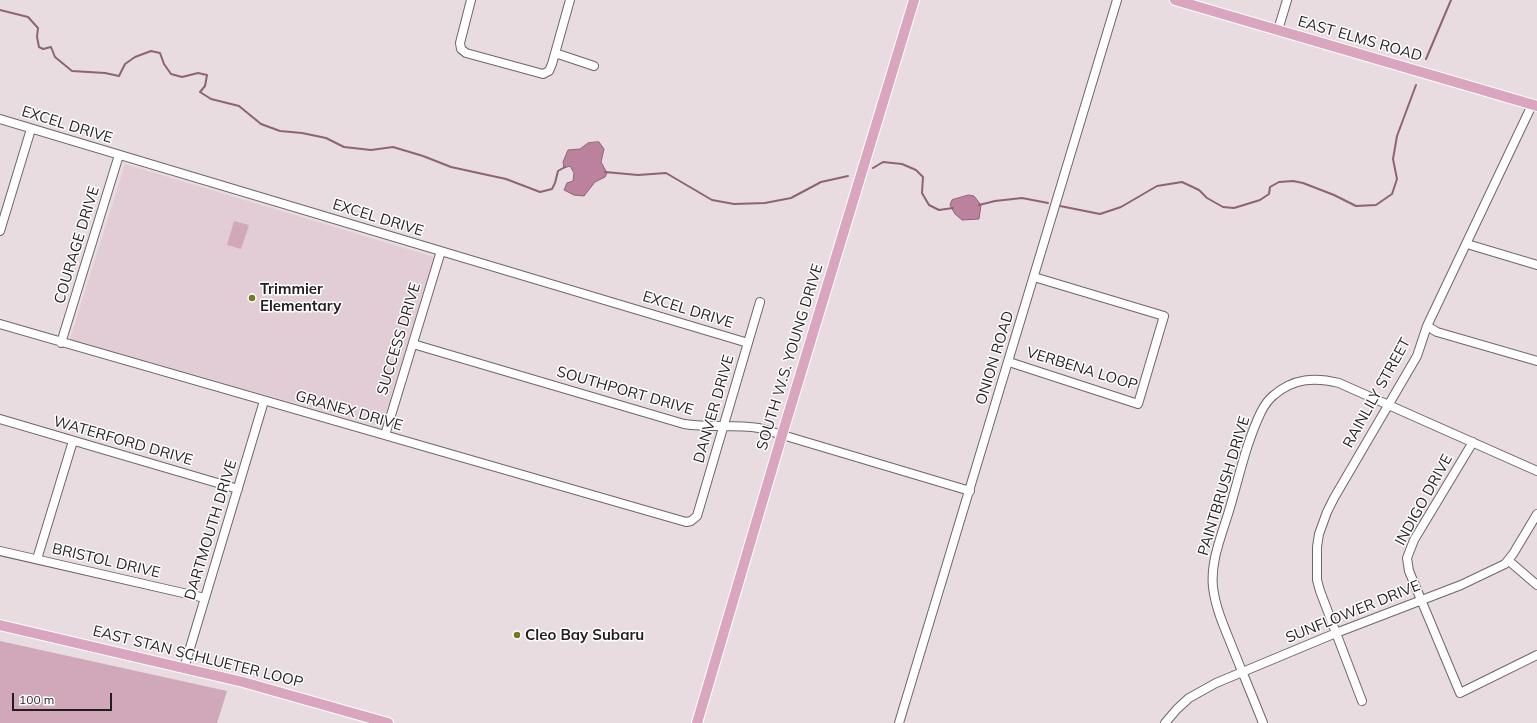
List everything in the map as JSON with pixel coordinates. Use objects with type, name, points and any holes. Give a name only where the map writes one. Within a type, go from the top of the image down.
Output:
[{"type":"main road","name":"SOUTH W.S. YOUNG DRIVE","points":[[698,723],[782,434],[914,0]]},
{"type":"main road","name":"EAST ELMS ROAD","points":[[1175,0],[1535,106]]},
{"type":"main road","name":"EAST STAN SCHLUETER LOOP","points":[[0,625],[243,682],[388,723]]},
{"type":"street","points":[[472,0],[460,43],[461,48],[466,53],[543,74],[549,71],[570,0]]},
{"type":"street","name":"ONION ROAD","points":[[899,723],[1118,0]]},
{"type":"street","points":[[1278,30],[1286,0]]},
{"type":"street","points":[[555,53],[594,66]]},
{"type":"street","name":"RAINLILY STREET","points":[[1362,701],[1317,580],[1316,560],[1319,534],[1334,498],[1417,356],[1427,326],[1535,106]]},
{"type":"street","name":"EXCEL DRIVE","points":[[0,119],[748,343]]},
{"type":"street","points":[[0,231],[31,129]]},
{"type":"street","name":"COURAGE DRIVE","points":[[61,342],[120,155]]},
{"type":"street","points":[[1467,244],[1537,265]]},
{"type":"street","name":"SUCCESS DRIVE","points":[[385,436],[441,251]]},
{"type":"street","name":"VERBENA LOOP","points":[[1008,362],[1138,404],[1164,316],[1034,277]]},
{"type":"street","name":"DANVER DRIVE","points":[[691,521],[697,516],[760,302]]},
{"type":"street","name":"GRANEX DRIVE","points":[[0,324],[385,436],[678,519],[691,521]]},
{"type":"street","points":[[1427,326],[1438,332],[1537,361]]},
{"type":"street","name":"SOUTHPORT DRIVE","points":[[413,344],[684,424],[697,426],[750,427],[782,434],[970,491]]},
{"type":"street","name":"PAINTBRUSH DRIVE","points":[[1263,723],[1219,613],[1213,585],[1213,570],[1248,446],[1262,410],[1273,396],[1283,388],[1294,383],[1323,379],[1339,383],[1537,471]]},
{"type":"street","name":"DARTMOUTH DRIVE","points":[[184,668],[264,401]]},
{"type":"street","name":"WATERFORD DRIVE","points":[[0,420],[238,489]]},
{"type":"street","points":[[37,559],[73,441]]},
{"type":"street","name":"INDIGO DRIVE","points":[[1473,442],[1409,550],[1407,558],[1408,565],[1420,600],[1460,693],[1537,655]]},
{"type":"street","name":"SUNFLOWER DRIVE","points":[[1165,723],[1189,698],[1202,690],[1242,672],[1488,573],[1505,564],[1509,560],[1537,514]]},
{"type":"street","name":"BRISTOL DRIVE","points":[[0,551],[205,598]]},
{"type":"street","points":[[1509,560],[1537,585]]},
{"type":"shaded area","points":[[599,142],[604,149],[601,162],[607,173],[605,177],[595,182],[584,196],[574,195],[564,190],[567,183],[573,181],[574,173],[570,166],[564,168],[563,162],[568,150],[580,149],[588,143]]},
{"type":"shaded area","name":"Trimmier Elementary","points":[[125,164],[434,257],[382,428],[70,339]]},
{"type":"shaded area","points":[[969,195],[974,196],[981,205],[979,219],[962,220],[955,214],[950,205],[952,200]]},
{"type":"shaded area","points":[[234,221],[249,225],[241,249],[227,245]]},
{"type":"shaded area","points":[[0,641],[227,691],[217,723],[0,723]]},
{"type":"waterway","points":[[1426,59],[1451,0]]},
{"type":"waterway","points":[[0,10],[28,17],[38,28],[37,37],[39,47],[43,49],[51,47],[55,57],[72,71],[105,73],[119,76],[125,64],[135,57],[151,51],[160,53],[164,64],[171,74],[182,77],[198,73],[207,75],[205,86],[200,92],[211,99],[239,106],[261,124],[280,131],[302,133],[326,138],[344,147],[371,150],[393,147],[423,156],[451,167],[506,179],[540,192],[552,189],[558,171],[565,167]]},
{"type":"waterway","points":[[1060,206],[1100,214],[1121,207],[1157,186],[1182,182],[1199,190],[1207,198],[1223,207],[1234,208],[1260,200],[1269,194],[1270,187],[1279,182],[1293,181],[1303,183],[1334,195],[1356,206],[1376,205],[1392,194],[1397,179],[1393,159],[1397,136],[1416,85]]},
{"type":"waterway","points":[[873,168],[883,162],[902,164],[916,170],[923,177],[922,193],[929,205],[939,210],[953,208]]},
{"type":"waterway","points":[[605,172],[638,175],[666,173],[712,200],[734,204],[765,203],[791,198],[821,182],[848,176]]},
{"type":"waterway","points":[[979,205],[995,201],[1022,198],[1048,203]]},
{"type":"place","name":"Trimmier Elementary","points":[[252,298]]},
{"type":"place","name":"Cleo Bay Subaru","points":[[517,635]]}]
